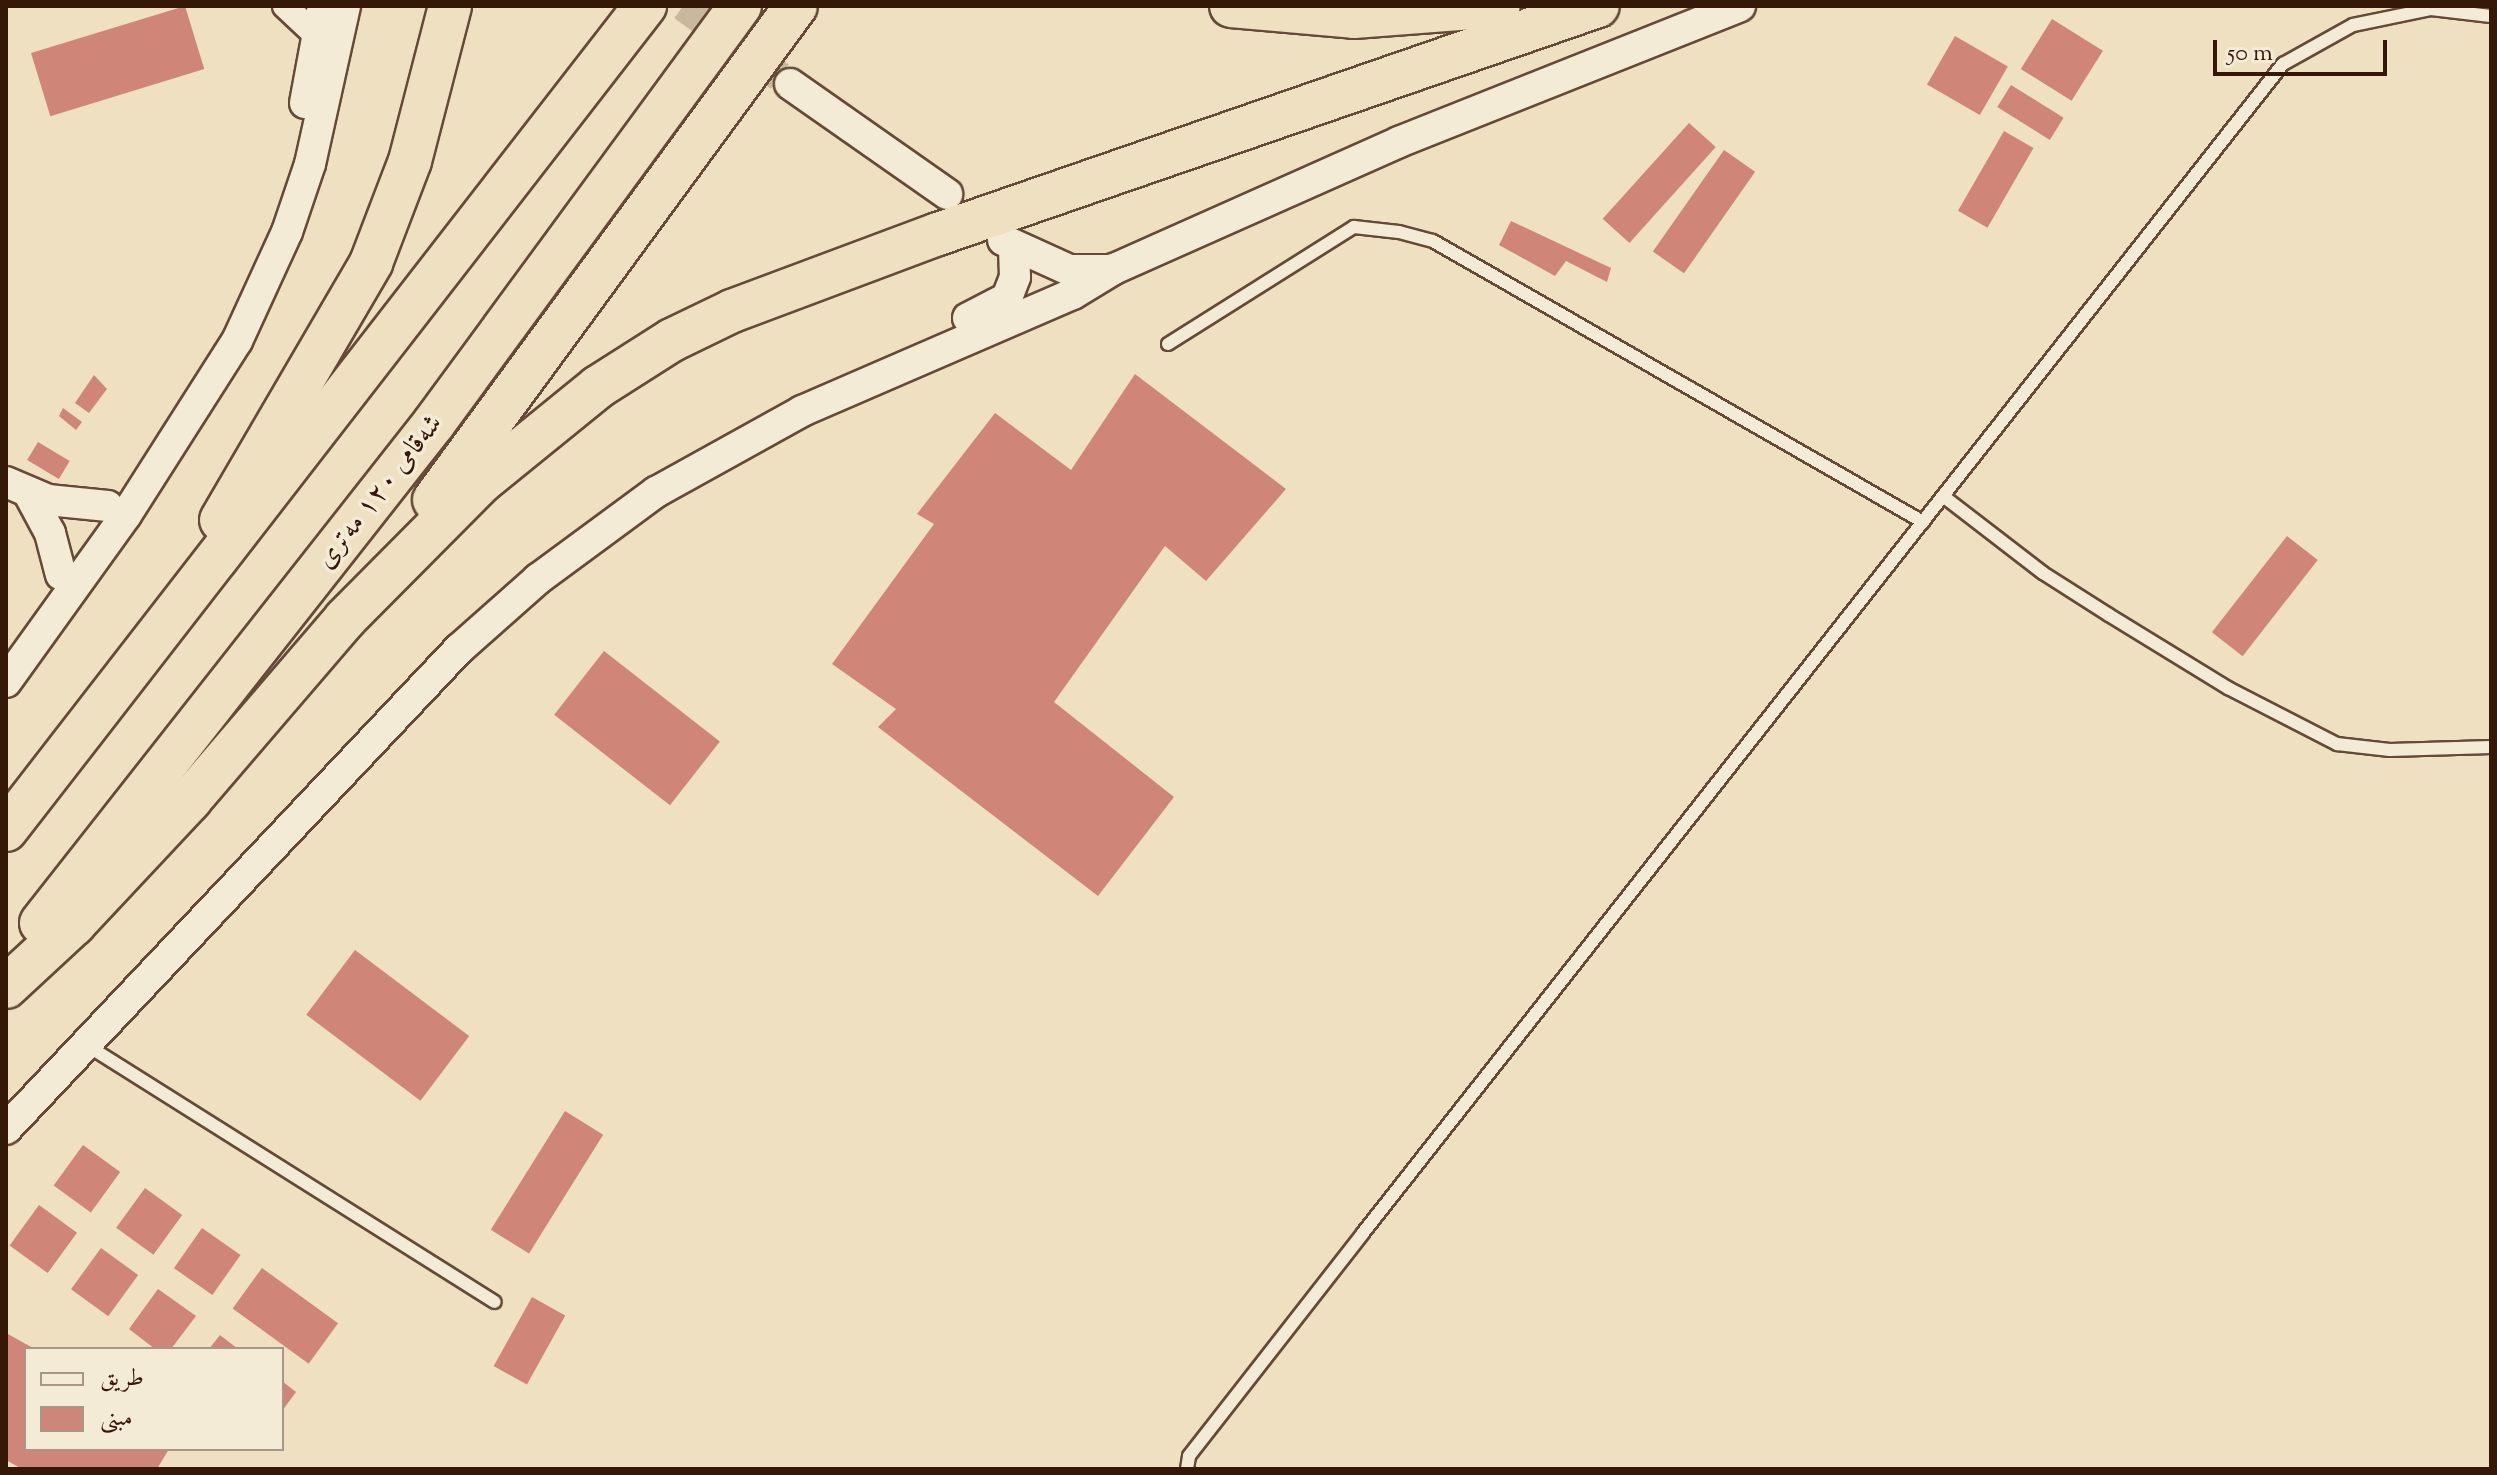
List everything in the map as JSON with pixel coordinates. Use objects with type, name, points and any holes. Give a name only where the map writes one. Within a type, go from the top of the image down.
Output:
[{"type":"highway","points":[[131,673],[371,263],[410,161],[450,6]]},
{"type":"highway","points":[[6,830],[131,673],[645,6]]},
{"type":"highway","name":"شەقامی ١٢٠ مەتری","points":[[6,968],[424,435],[740,6]]},
{"type":"highway","points":[[6,987],[74,924],[190,800],[345,619],[796,6]]},
{"type":"highway","points":[[1231,6],[1354,17],[1499,6]]},
{"type":"highway","points":[[345,619],[523,445],[598,387],[672,340],[732,311],[938,234],[1598,6]]},
{"type":"street","points":[[285,6],[318,37]]},
{"type":"street","points":[[6,651],[192,384],[242,292],[288,168],[323,6]]},
{"type":"street","points":[[6,682],[126,515],[237,341],[287,232],[310,164],[345,6]]},
{"type":"street","points":[[6,1129],[226,891],[251,871],[459,649],[623,514],[767,429],[1073,294],[1114,269],[1399,142],[1740,6]]},
{"type":"street","points":[[790,84],[947,194]]},
{"type":"street","points":[[226,891],[238,869],[388,694],[524,565],[626,489],[742,419],[1002,303],[1013,287],[1009,244],[1069,270],[1114,269]]},
{"type":"street","points":[[18,488],[68,504],[108,506]]},
{"type":"street","points":[[18,488],[50,533],[61,575]]},
{"type":"lane","points":[[1187,1469],[1199,1444],[2283,64],[2353,25],[2431,9],[2491,16]]},
{"type":"lane","points":[[1168,344],[1354,227],[1399,232],[1433,241],[1923,522]]},
{"type":"lane","points":[[1943,496],[2043,573],[2109,615],[2228,688],[2337,744],[2390,750],[2491,747]]},
{"type":"lane","points":[[85,1044],[495,1302]]},
{"type":"building","points":[[185,6],[204,69],[50,116],[31,53]]},
{"type":"building","points":[[2052,19],[2103,51],[2072,101],[2021,69]]},
{"type":"building","points":[[1955,36],[2008,66],[1980,115],[1927,84]]},
{"type":"building","points":[[2011,85],[2064,118],[2050,140],[1997,107]]},
{"type":"building","points":[[1689,123],[1716,147],[1629,243],[1603,219]]},
{"type":"building","points":[[2004,131],[2033,148],[1987,228],[1958,211]]},
{"type":"building","points":[[1724,150],[1755,172],[1684,273],[1653,252]]},
{"type":"building","points":[[1511,221],[1611,268],[1607,282],[1566,261],[1555,276],[1499,245]]},
{"type":"building","points":[[1135,374],[1286,489],[1206,581],[1165,546],[1054,702],[1174,797],[1098,896],[878,727],[896,709],[832,664],[934,524],[917,514],[995,413],[1071,470]]},
{"type":"building","points":[[94,375],[107,389],[89,413],[75,403]]},
{"type":"building","points":[[63,408],[82,422],[76,430],[59,416]]},
{"type":"building","points":[[38,442],[70,461],[59,479],[27,460]]},
{"type":"building","points":[[2287,536],[2318,560],[2243,656],[2212,632]]},
{"type":"building","points":[[604,651],[720,742],[670,805],[554,715]]},
{"type":"building","points":[[355,950],[469,1036],[420,1101],[306,1015]]},
{"type":"building","points":[[565,1111],[603,1135],[529,1254],[491,1230]]},
{"type":"building","points":[[83,1145],[120,1172],[91,1212],[54,1185]]},
{"type":"building","points":[[145,1188],[182,1215],[153,1255],[116,1228]]},
{"type":"building","points":[[39,1205],[77,1233],[48,1273],[10,1245]]},
{"type":"building","points":[[202,1228],[241,1255],[212,1295],[174,1268]]},
{"type":"building","points":[[101,1248],[138,1275],[108,1316],[71,1289]]},
{"type":"building","points":[[262,1268],[338,1323],[309,1364],[233,1308]]},
{"type":"building","points":[[158,1289],[196,1316],[173,1347],[152,1347],[129,1329]]},
{"type":"building","points":[[532,1297],[565,1315],[527,1385],[494,1366]]},
{"type":"building","points":[[6,1333],[31,1347],[24,1347],[24,1451],[168,1451],[157,1469],[22,1469],[6,1460]]},
{"type":"building","points":[[220,1335],[235,1347],[211,1347]]},
{"type":"building","points":[[284,1383],[296,1392],[284,1408]]},
{"type":"tunnel","points":[[683,6],[790,84]]}]
